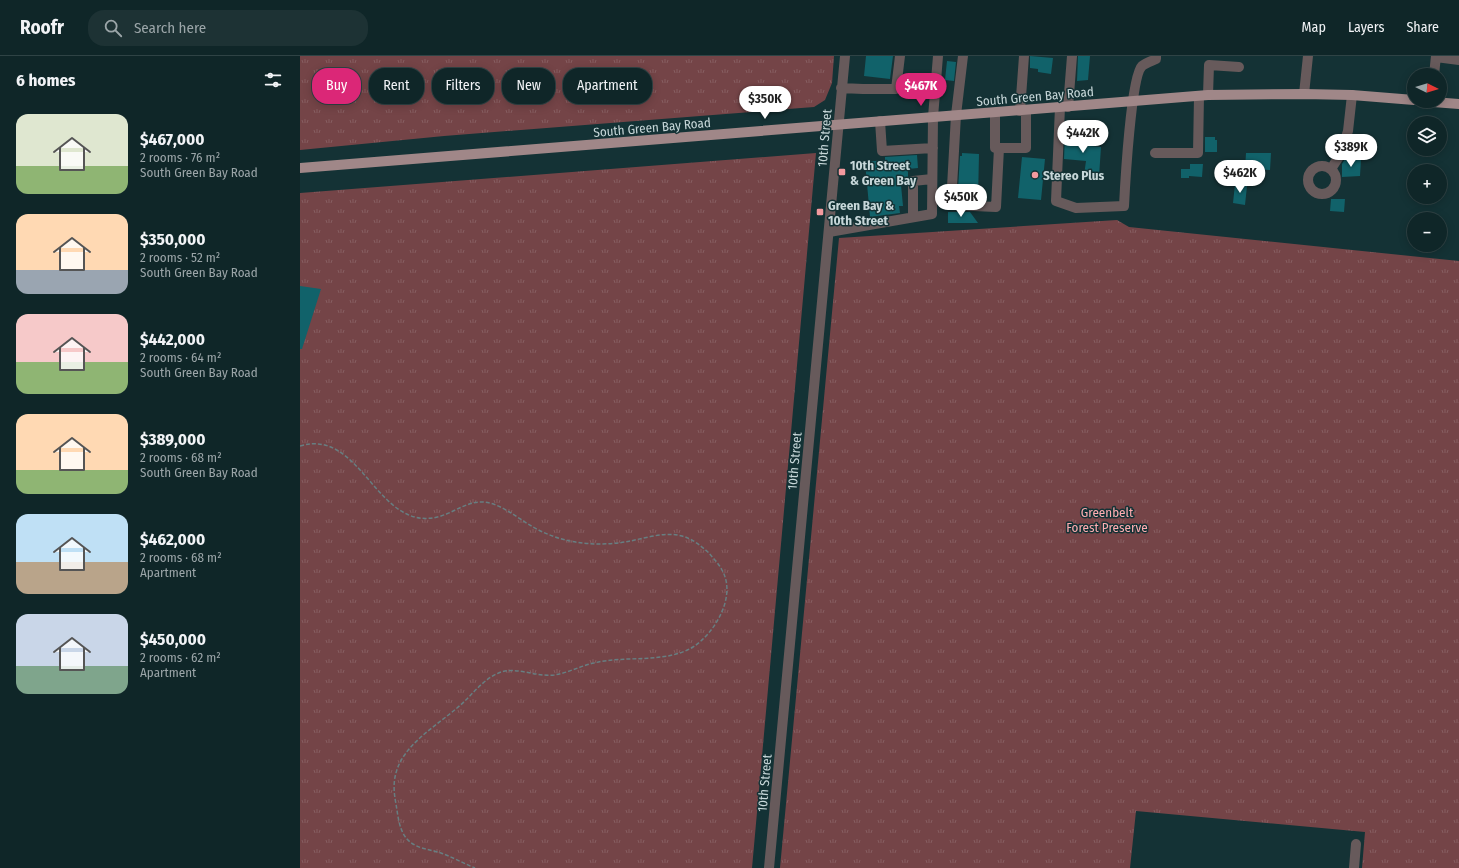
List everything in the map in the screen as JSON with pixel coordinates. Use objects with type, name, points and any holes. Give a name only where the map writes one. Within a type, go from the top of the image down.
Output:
[{"type":"main road","name":"South Green Bay Road","points":[[300,168],[1203,96],[1304,94],[1352,95],[1407,99]]},
{"type":"main road","points":[[1447,103],[1459,104]]},
{"type":"street","name":"10th Street","points":[[769,868],[845,56]]},
{"type":"street","points":[[841,88],[896,89],[900,56]]},
{"type":"street","points":[[829,232],[932,214],[933,117],[938,56]]},
{"type":"street","points":[[963,56],[956,115],[951,205],[996,207],[999,148]]},
{"type":"street","points":[[995,113],[995,148],[1026,148],[1023,110],[1024,56]]},
{"type":"street","points":[[1072,56],[1064,107],[1056,202],[1076,208],[1124,206],[1133,101],[1138,74],[1142,66],[1156,59],[1156,56]]},
{"type":"street","points":[[1304,94],[1308,56]]},
{"type":"street","points":[[1435,68],[1436,57],[1459,60]]},
{"type":"street","points":[[1155,153],[1198,153],[1203,96],[1209,65],[1239,67]]},
{"type":"street","points":[[1331,170],[1340,155],[1348,131],[1352,95]]},
{"type":"street","points":[[880,122],[882,151],[933,148]]},
{"type":"street","points":[[913,217],[913,181],[932,179]]},
{"type":"street","points":[[1354,868],[1356,844]]},
{"type":"path","points":[[300,446],[316,443],[324,444],[340,451],[378,492],[409,516],[422,518],[436,517],[475,502],[482,502],[495,505],[545,534],[567,541],[609,544],[654,536],[685,536],[704,548],[722,569],[726,578],[727,590],[720,616],[703,640],[691,649],[674,655],[662,657],[616,659],[593,663],[564,673],[553,675],[509,670],[499,673],[481,683],[459,707],[418,740],[403,757],[395,775],[395,799],[401,829],[405,837],[416,846],[443,854],[475,868]]},
{"type":"green space","points":[[300,56],[834,56],[832,83],[825,100],[814,107],[444,136],[300,150]]},
{"type":"green space","points":[[816,153],[752,868],[300,868],[300,193]]},
{"type":"green space","name":"Greenbelt Forest Preserve","points":[[1117,220],[1129,227],[1459,261],[1459,868],[1362,868],[1365,832],[1136,811],[1130,868],[780,868],[839,238]]},
{"type":"building","points":[[866,56],[893,56],[890,79],[864,76]]},
{"type":"building","points":[[1030,56],[1053,58],[1051,74],[1038,72],[1038,69],[1030,68]]},
{"type":"building","points":[[1078,56],[1090,56],[1088,80],[1077,81]]},
{"type":"building","points":[[947,61],[956,62],[954,81],[945,80]]},
{"type":"building","points":[[1065,134],[1081,136],[1080,145],[1101,147],[1099,177],[1084,175],[1086,161],[1064,159]]},
{"type":"building","points":[[1205,137],[1215,137],[1215,140],[1217,140],[1217,152],[1205,152]]},
{"type":"building","points":[[962,153],[979,154],[978,200],[964,199],[964,190],[958,189],[960,156],[962,156]]},
{"type":"building","points":[[1246,153],[1271,153],[1270,170],[1245,169]]},
{"type":"building","points":[[917,155],[918,168],[908,169],[906,185],[901,185],[903,206],[899,206],[900,213],[870,217],[865,162],[885,160],[885,157]]},
{"type":"building","points":[[1022,157],[1045,159],[1041,200],[1018,198]]},
{"type":"building","points":[[1345,159],[1361,159],[1360,176],[1342,177],[1342,164]]},
{"type":"building","points":[[1190,164],[1203,164],[1202,177],[1189,176],[1189,178],[1181,178],[1181,169],[1190,169]]},
{"type":"building","points":[[1235,184],[1247,186],[1245,205],[1233,203]]},
{"type":"building","points":[[1331,199],[1345,199],[1344,212],[1330,211]]},
{"type":"building","points":[[948,212],[970,212],[978,223],[948,223]]},
{"type":"building","points":[[300,286],[321,289],[302,349],[300,349]]},
{"type":"place","name":"10th Street & Green Bay","points":[[842,172]]},
{"type":"place","name":"Stereo Plus","points":[[1035,175]]},
{"type":"place","name":"Green Bay & 10th Street","points":[[820,212]]}]
